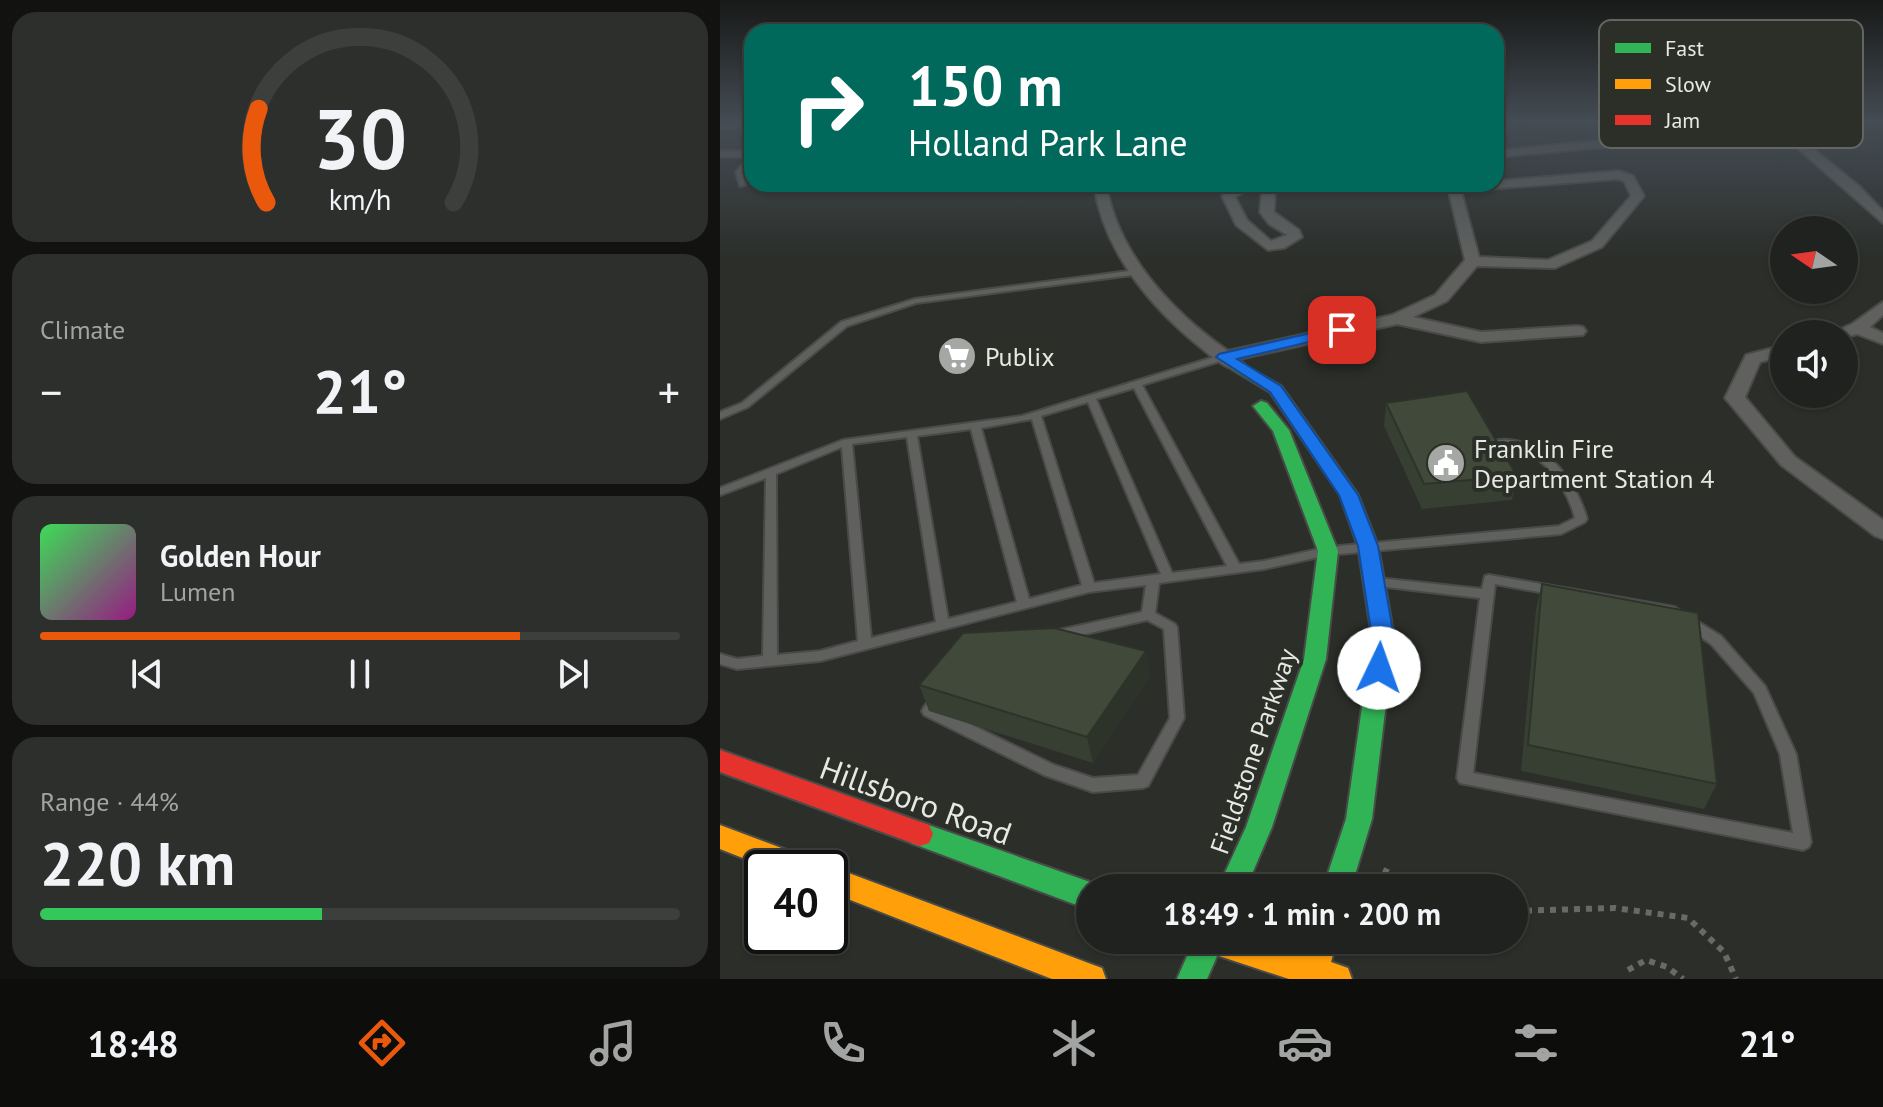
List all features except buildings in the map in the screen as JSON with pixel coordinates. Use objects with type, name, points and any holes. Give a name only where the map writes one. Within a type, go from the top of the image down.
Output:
[{"type":"street","points":[[1835,169],[1862,189],[1883,219]]},
{"type":"street","points":[[1473,261],[1550,265],[1597,244],[1638,196],[1629,179],[1619,175],[1504,184]]},
{"type":"street","name":"Fieldstone Parkway","points":[[1102,192],[1107,219],[1137,272],[1176,315],[1230,362],[1276,389],[1349,495],[1368,546],[1383,637],[1359,819],[1341,874]]},
{"type":"street","points":[[1234,192],[1228,196],[1241,222],[1268,246],[1279,245],[1295,237],[1267,212],[1269,192]]},
{"type":"street","points":[[1455,192],[1473,261]]},
{"type":"street","points":[[1230,362],[1397,319],[1441,298],[1473,261]]},
{"type":"street","points":[[1883,307],[1858,328],[1883,339]]},
{"type":"street","points":[[1397,319],[1481,337],[1577,331]]},
{"type":"street","points":[[1770,354],[1752,359],[1735,398],[1788,461],[1883,531]]},
{"type":"street","name":"Fieldstone Parkway","points":[[1230,362],[1241,382],[1281,430],[1328,551],[1315,659],[1259,827],[1238,874]]},
{"type":"street","name":"Hillsboro Road","points":[[720,761],[1076,891]]},
{"type":"street","points":[[720,837],[754,850]]},
{"type":"street","points":[[848,886],[1091,979]]},
{"type":"street","points":[[1192,979],[1204,954]]},
{"type":"street","points":[[1251,954],[1312,975],[1337,979]]},
{"type":"street","points":[[1312,975],[1318,954]]},
{"type":"lane","points":[[742,169],[739,172],[742,185]]},
{"type":"lane","points":[[720,416],[745,405],[844,324],[915,301],[1137,272]]},
{"type":"lane","points":[[720,492],[847,442],[1036,415],[1137,384],[1230,362]]},
{"type":"lane","points":[[1137,384],[1235,569]]},
{"type":"lane","points":[[1091,398],[1160,578],[1148,615]]},
{"type":"lane","points":[[1036,415],[1089,588]]},
{"type":"lane","points":[[975,425],[1024,604]]},
{"type":"lane","points":[[911,433],[943,625]]},
{"type":"lane","points":[[847,442],[865,644]]},
{"type":"lane","points":[[720,659],[737,664],[820,656],[1089,588],[1235,569],[1368,546],[1456,542],[1561,530],[1581,519],[1578,500],[1546,460],[1511,443],[1482,445]]},
{"type":"lane","points":[[770,661],[771,472]]},
{"type":"lane","points":[[1489,579],[1674,612],[1716,640],[1760,690],[1777,728],[1788,754],[1803,842],[1465,778],[1487,594],[1489,579]]},
{"type":"lane","points":[[1374,581],[1487,594]]},
{"type":"lane","points":[[946,690],[929,711],[1049,770],[1093,785],[1143,781],[1177,718],[1170,627],[1148,615],[1050,637]]},
{"type":"path","points":[[1383,870],[1392,874]]},
{"type":"path","points":[[1528,911],[1615,908],[1688,918],[1724,952],[1736,979]]},
{"type":"path","points":[[1628,970],[1646,960],[1667,967],[1683,979]]},
{"type":"traffic: fast","points":[[1237,366],[1276,389],[1349,495],[1368,546],[1383,637],[1359,819],[1341,874]]},
{"type":"traffic: fast","points":[[1238,874],[1259,827],[1315,659],[1328,551],[1281,430],[1261,406]]},
{"type":"traffic: fast","points":[[920,834],[1076,891]]},
{"type":"traffic: fast","points":[[1192,979],[1203,954]]},
{"type":"traffic: slow","points":[[720,837],[754,850]]},
{"type":"traffic: slow","points":[[848,886],[1091,979]]},
{"type":"traffic: slow","points":[[1256,954],[1337,979]]},
{"type":"traffic: slow","points":[[1311,979],[1318,954]]},
{"type":"traffic: jam","points":[[720,761],[920,834]]},
{"type":"place","name":"Publix","points":[[957,356]]},
{"type":"place","name":"Franklin Fire Department Station 4","points":[[1446,463]]},
{"type":"route","points":[[1342,330],[1224,357],[1276,389],[1349,495],[1368,546],[1383,637],[1379,668]]}]
